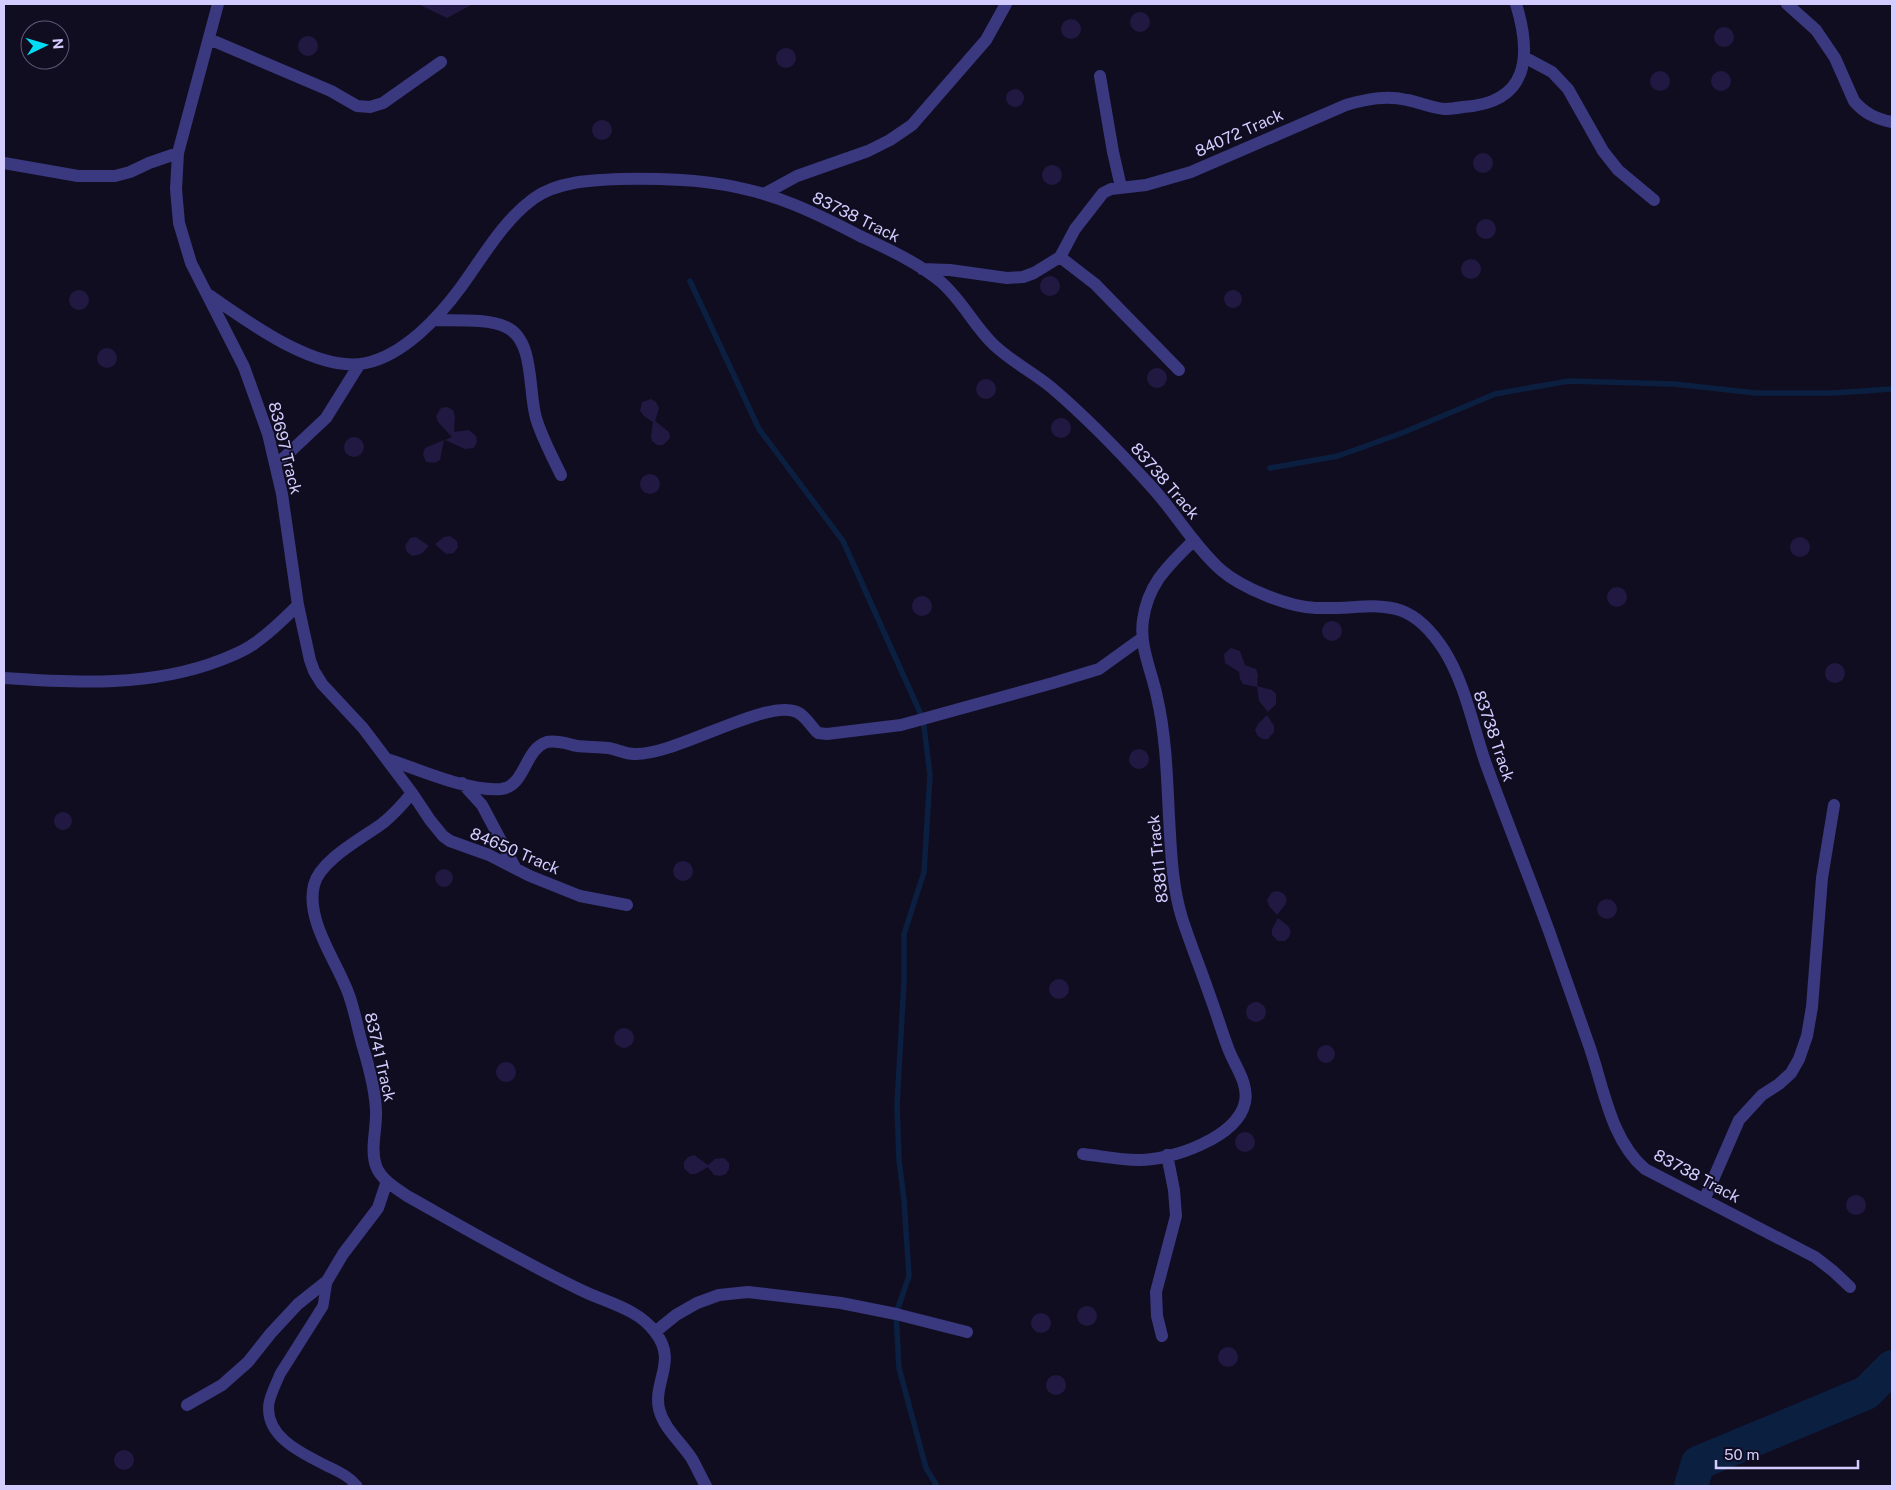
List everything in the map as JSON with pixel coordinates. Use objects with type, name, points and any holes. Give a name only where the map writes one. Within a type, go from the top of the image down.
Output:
[{"type":"street","name":"83697 Track","points":[[218,4],[178,153],[176,189],[179,223],[192,263],[247,375],[263,417],[282,494],[298,606]]},
{"type":"street","points":[[764,194],[797,176],[868,151],[890,140],[912,125],[986,40],[1006,4]]},
{"type":"street","name":"84072 Track","points":[[922,269],[1014,278],[1034,274],[1060,257],[1075,229],[1103,193],[1121,187],[1146,185],[1191,172],[1346,105],[1372,98],[1391,98],[1444,109],[1473,107],[1498,100],[1516,84],[1522,70],[1524,57],[1523,34],[1516,4]]},
{"type":"street","points":[[1787,4],[1816,30],[1835,58],[1858,106],[1871,116],[1892,122]]},
{"type":"street","points":[[209,39],[331,91],[351,104],[363,108],[383,103],[441,62]]},
{"type":"street","points":[[1524,57],[1552,72],[1568,89],[1603,151],[1618,170],[1654,200]]},
{"type":"street","points":[[1100,76],[1121,187]]},
{"type":"street","points":[[4,162],[78,176],[115,176],[178,153]]},
{"type":"street","name":"83738 Track","points":[[208,295],[290,347],[304,353],[342,365],[370,363],[416,337],[455,295],[512,218],[539,194],[583,182],[672,178],[731,186],[764,194],[845,228],[892,251],[922,269],[950,291],[995,346],[1050,387],[1151,485],[1194,540],[1222,571],[1252,588],[1284,602],[1316,608],[1392,607],[1411,615],[1431,633],[1445,653],[1463,692],[1479,745],[1550,934],[1608,1107],[1634,1159],[1645,1169],[1705,1198],[1814,1257],[1850,1287]]},
{"type":"street","points":[[1060,257],[1095,284],[1179,370]]},
{"type":"street","points":[[433,320],[495,323],[506,326],[521,340],[526,356],[531,398],[536,418],[561,475]]},
{"type":"street","points":[[276,465],[326,418],[359,365]]},
{"type":"street","name":"83811 Track","points":[[1083,1154],[1139,1160],[1198,1146],[1225,1132],[1244,1108],[1246,1094],[1243,1082],[1228,1048],[1182,917],[1173,871],[1165,747],[1157,696],[1142,638],[1143,621],[1152,587],[1170,564],[1194,540]]},
{"type":"street","points":[[4,678],[97,682],[161,676],[206,666],[241,652],[276,628],[298,606]]},
{"type":"street","points":[[298,606],[310,660],[317,678],[363,728],[412,793]]},
{"type":"street","points":[[387,759],[462,783],[501,789],[510,786],[516,781],[537,749],[548,742],[609,748],[634,754],[653,752],[722,727],[784,709],[795,710],[803,714],[818,733],[827,734],[901,725],[1099,669],[1142,638]]},
{"type":"street","points":[[462,783],[482,805],[516,869]]},
{"type":"street","name":"84650 Track","points":[[412,793],[430,820],[446,839],[489,855],[516,869],[580,896],[627,905]]},
{"type":"street","name":"83741 Track","points":[[412,793],[384,822],[347,848],[322,869],[317,876],[312,894],[319,928],[349,995],[366,1057],[376,1100],[374,1156],[376,1166],[387,1181],[409,1197],[583,1291],[638,1316],[655,1332],[665,1350],[665,1369],[658,1400],[662,1418],[692,1459],[706,1486]]},
{"type":"street","points":[[1705,1198],[1738,1120],[1762,1095],[1779,1084],[1791,1073],[1802,1052],[1812,1008],[1822,878],[1834,805]]},
{"type":"street","points":[[1162,1156],[1174,1190],[1176,1216],[1156,1292],[1157,1316],[1162,1336]]},
{"type":"street","points":[[188,1405],[222,1385],[242,1368],[298,1304],[327,1281],[343,1254],[378,1208],[387,1181]]},
{"type":"street","points":[[655,1332],[676,1315],[696,1303],[719,1295],[748,1292],[841,1302],[966,1332]]},
{"type":"lane","points":[[327,1281],[323,1306],[276,1384],[268,1406],[269,1418],[279,1435],[295,1450],[344,1474],[357,1486]]},
{"type":"building","points":[[418,4],[473,4],[447,18]]},
{"type":"building","points":[[1140,12],[1147,15],[1150,22],[1147,29],[1140,32],[1133,29],[1130,22],[1133,15]]},
{"type":"building","points":[[1071,19],[1078,22],[1081,29],[1078,36],[1071,39],[1064,36],[1061,29],[1064,22]]},
{"type":"building","points":[[1724,27],[1731,30],[1734,37],[1731,44],[1724,47],[1717,44],[1714,37],[1717,30]]},
{"type":"building","points":[[308,36],[315,39],[318,46],[315,53],[308,56],[301,53],[298,46],[301,39]]},
{"type":"building","points":[[786,48],[793,51],[796,58],[793,65],[786,68],[779,65],[776,58],[779,51]]},
{"type":"building","points":[[1660,71],[1667,74],[1670,81],[1667,88],[1660,91],[1653,88],[1650,81],[1653,74]]},
{"type":"building","points":[[1721,71],[1728,74],[1731,81],[1728,88],[1721,91],[1714,88],[1711,81],[1714,74]]},
{"type":"building","points":[[1011,89],[1019,89],[1024,94],[1022,105],[1011,107],[1006,102],[1006,94]]},
{"type":"building","points":[[602,120],[609,123],[612,130],[609,137],[602,140],[595,137],[592,130],[595,123]]},
{"type":"building","points":[[1483,153],[1490,156],[1493,163],[1490,170],[1483,173],[1476,170],[1473,163],[1476,156]]},
{"type":"building","points":[[1052,165],[1059,168],[1062,175],[1059,182],[1052,185],[1045,182],[1042,175],[1045,168]]},
{"type":"building","points":[[1486,219],[1493,222],[1496,229],[1493,236],[1486,239],[1479,236],[1476,229],[1479,222]]},
{"type":"building","points":[[1471,259],[1478,262],[1481,269],[1478,276],[1471,279],[1464,276],[1461,269],[1464,262]]},
{"type":"building","points":[[1050,276],[1057,279],[1060,286],[1057,293],[1050,296],[1043,293],[1040,286],[1043,279]]},
{"type":"building","points":[[79,290],[86,293],[89,300],[86,307],[79,310],[72,307],[69,300],[72,293]]},
{"type":"building","points":[[1229,290],[1237,290],[1242,295],[1240,306],[1229,308],[1224,303],[1224,295]]},
{"type":"building","points":[[107,348],[114,351],[117,358],[114,365],[107,368],[100,365],[97,358],[100,351]]},
{"type":"building","points":[[1157,368],[1164,371],[1167,378],[1164,385],[1157,388],[1150,385],[1147,378],[1150,371]]},
{"type":"building","points":[[986,379],[993,382],[996,389],[993,396],[986,399],[979,396],[976,389],[979,382]]},
{"type":"building","points":[[651,399],[656,402],[659,408],[655,421],[669,432],[670,438],[663,445],[657,445],[652,441],[653,422],[640,411],[642,402]]},
{"type":"building","points":[[447,407],[453,410],[455,416],[454,432],[469,430],[476,436],[477,442],[474,448],[465,449],[445,440],[452,437],[438,422],[436,416],[441,408]]},
{"type":"building","points":[[1061,418],[1068,421],[1071,428],[1068,435],[1061,438],[1054,435],[1051,428],[1054,421]]},
{"type":"building","points":[[354,437],[361,440],[364,447],[361,454],[354,457],[347,454],[344,447],[347,440]]},
{"type":"building","points":[[444,440],[440,460],[435,463],[426,462],[423,454],[425,448]]},
{"type":"building","points":[[650,474],[657,477],[660,484],[657,491],[650,494],[643,491],[640,484],[643,477]]},
{"type":"building","points":[[450,536],[457,541],[458,547],[454,553],[446,554],[435,544],[444,537]]},
{"type":"building","points":[[416,537],[429,546],[421,554],[412,556],[407,552],[405,546],[410,538]]},
{"type":"building","points":[[1800,537],[1807,540],[1810,547],[1807,554],[1800,557],[1793,554],[1790,547],[1793,540]]},
{"type":"building","points":[[1617,587],[1624,590],[1627,597],[1624,604],[1617,607],[1610,604],[1607,597],[1610,590]]},
{"type":"building","points":[[922,596],[929,599],[932,606],[929,613],[922,616],[915,613],[912,606],[915,599]]},
{"type":"building","points":[[1332,621],[1339,624],[1342,631],[1339,638],[1332,641],[1325,638],[1322,631],[1325,624]]},
{"type":"building","points":[[1231,648],[1240,651],[1245,665],[1256,669],[1258,675],[1257,687],[1243,684],[1239,672],[1225,663],[1224,654]]},
{"type":"building","points":[[1835,663],[1842,666],[1845,673],[1842,680],[1835,683],[1828,680],[1825,673],[1828,666]]},
{"type":"building","points":[[1257,686],[1272,690],[1276,694],[1276,704],[1268,712],[1259,701]]},
{"type":"building","points":[[1267,715],[1274,726],[1274,732],[1268,739],[1262,739],[1255,730]]},
{"type":"building","points":[[1139,749],[1146,752],[1149,759],[1146,766],[1139,769],[1132,766],[1129,759],[1132,752]]},
{"type":"building","points":[[59,812],[67,812],[72,817],[70,828],[59,830],[54,825],[54,817]]},
{"type":"building","points":[[683,861],[690,864],[693,871],[690,878],[683,881],[676,878],[673,871],[676,864]]},
{"type":"building","points":[[440,869],[448,869],[453,874],[451,885],[440,887],[435,882],[435,874]]},
{"type":"building","points":[[1278,891],[1284,894],[1287,899],[1277,915],[1269,906],[1267,900],[1272,892]]},
{"type":"building","points":[[1607,899],[1614,902],[1617,909],[1614,916],[1607,919],[1600,916],[1597,909],[1600,902]]},
{"type":"building","points":[[1278,918],[1291,931],[1285,941],[1278,941],[1272,935],[1272,929]]},
{"type":"building","points":[[1059,979],[1066,982],[1069,989],[1066,996],[1059,999],[1052,996],[1049,989],[1052,982]]},
{"type":"building","points":[[1256,1002],[1263,1005],[1266,1012],[1263,1019],[1256,1022],[1249,1019],[1246,1012],[1249,1005]]},
{"type":"building","points":[[624,1028],[631,1031],[634,1038],[631,1045],[624,1048],[617,1045],[614,1038],[617,1031]]},
{"type":"building","points":[[1322,1045],[1330,1045],[1335,1050],[1333,1061],[1322,1063],[1317,1058],[1317,1050]]},
{"type":"building","points":[[506,1062],[513,1065],[516,1072],[513,1079],[506,1082],[499,1079],[496,1072],[499,1065]]},
{"type":"building","points":[[1245,1132],[1252,1135],[1255,1142],[1252,1149],[1245,1152],[1238,1149],[1235,1142],[1238,1135]]},
{"type":"building","points":[[694,1155],[708,1165],[715,1159],[724,1158],[729,1163],[729,1169],[726,1174],[720,1176],[714,1175],[708,1167],[696,1174],[690,1174],[684,1168],[684,1162],[688,1157]]},
{"type":"building","points":[[1856,1195],[1863,1198],[1866,1205],[1863,1212],[1856,1215],[1849,1212],[1846,1205],[1849,1198]]},
{"type":"building","points":[[1087,1306],[1094,1309],[1097,1316],[1094,1323],[1087,1326],[1080,1323],[1077,1316],[1080,1309]]},
{"type":"building","points":[[1041,1313],[1048,1316],[1051,1323],[1048,1330],[1041,1333],[1034,1330],[1031,1323],[1034,1316]]},
{"type":"building","points":[[1228,1347],[1235,1350],[1238,1357],[1235,1364],[1228,1367],[1221,1364],[1218,1357],[1221,1350]]},
{"type":"building","points":[[1056,1375],[1063,1378],[1066,1385],[1063,1392],[1056,1395],[1049,1392],[1046,1385],[1049,1378]]},
{"type":"building","points":[[124,1450],[131,1453],[134,1460],[131,1467],[124,1470],[117,1467],[114,1460],[117,1453]]},
{"type":"waterway","points":[[690,281],[759,429],[843,541],[923,719],[930,775],[924,872],[904,934],[904,982],[897,1105],[899,1160],[904,1200],[909,1276],[896,1314],[899,1368],[926,1468],[937,1486]]},
{"type":"waterway","points":[[1270,468],[1338,456],[1402,433],[1495,394],[1569,381],[1674,384],[1756,393],[1834,393],[1892,389]]},
{"type":"waterway","points":[[1691,1486],[1698,1463],[1866,1393],[1892,1367]]}]
